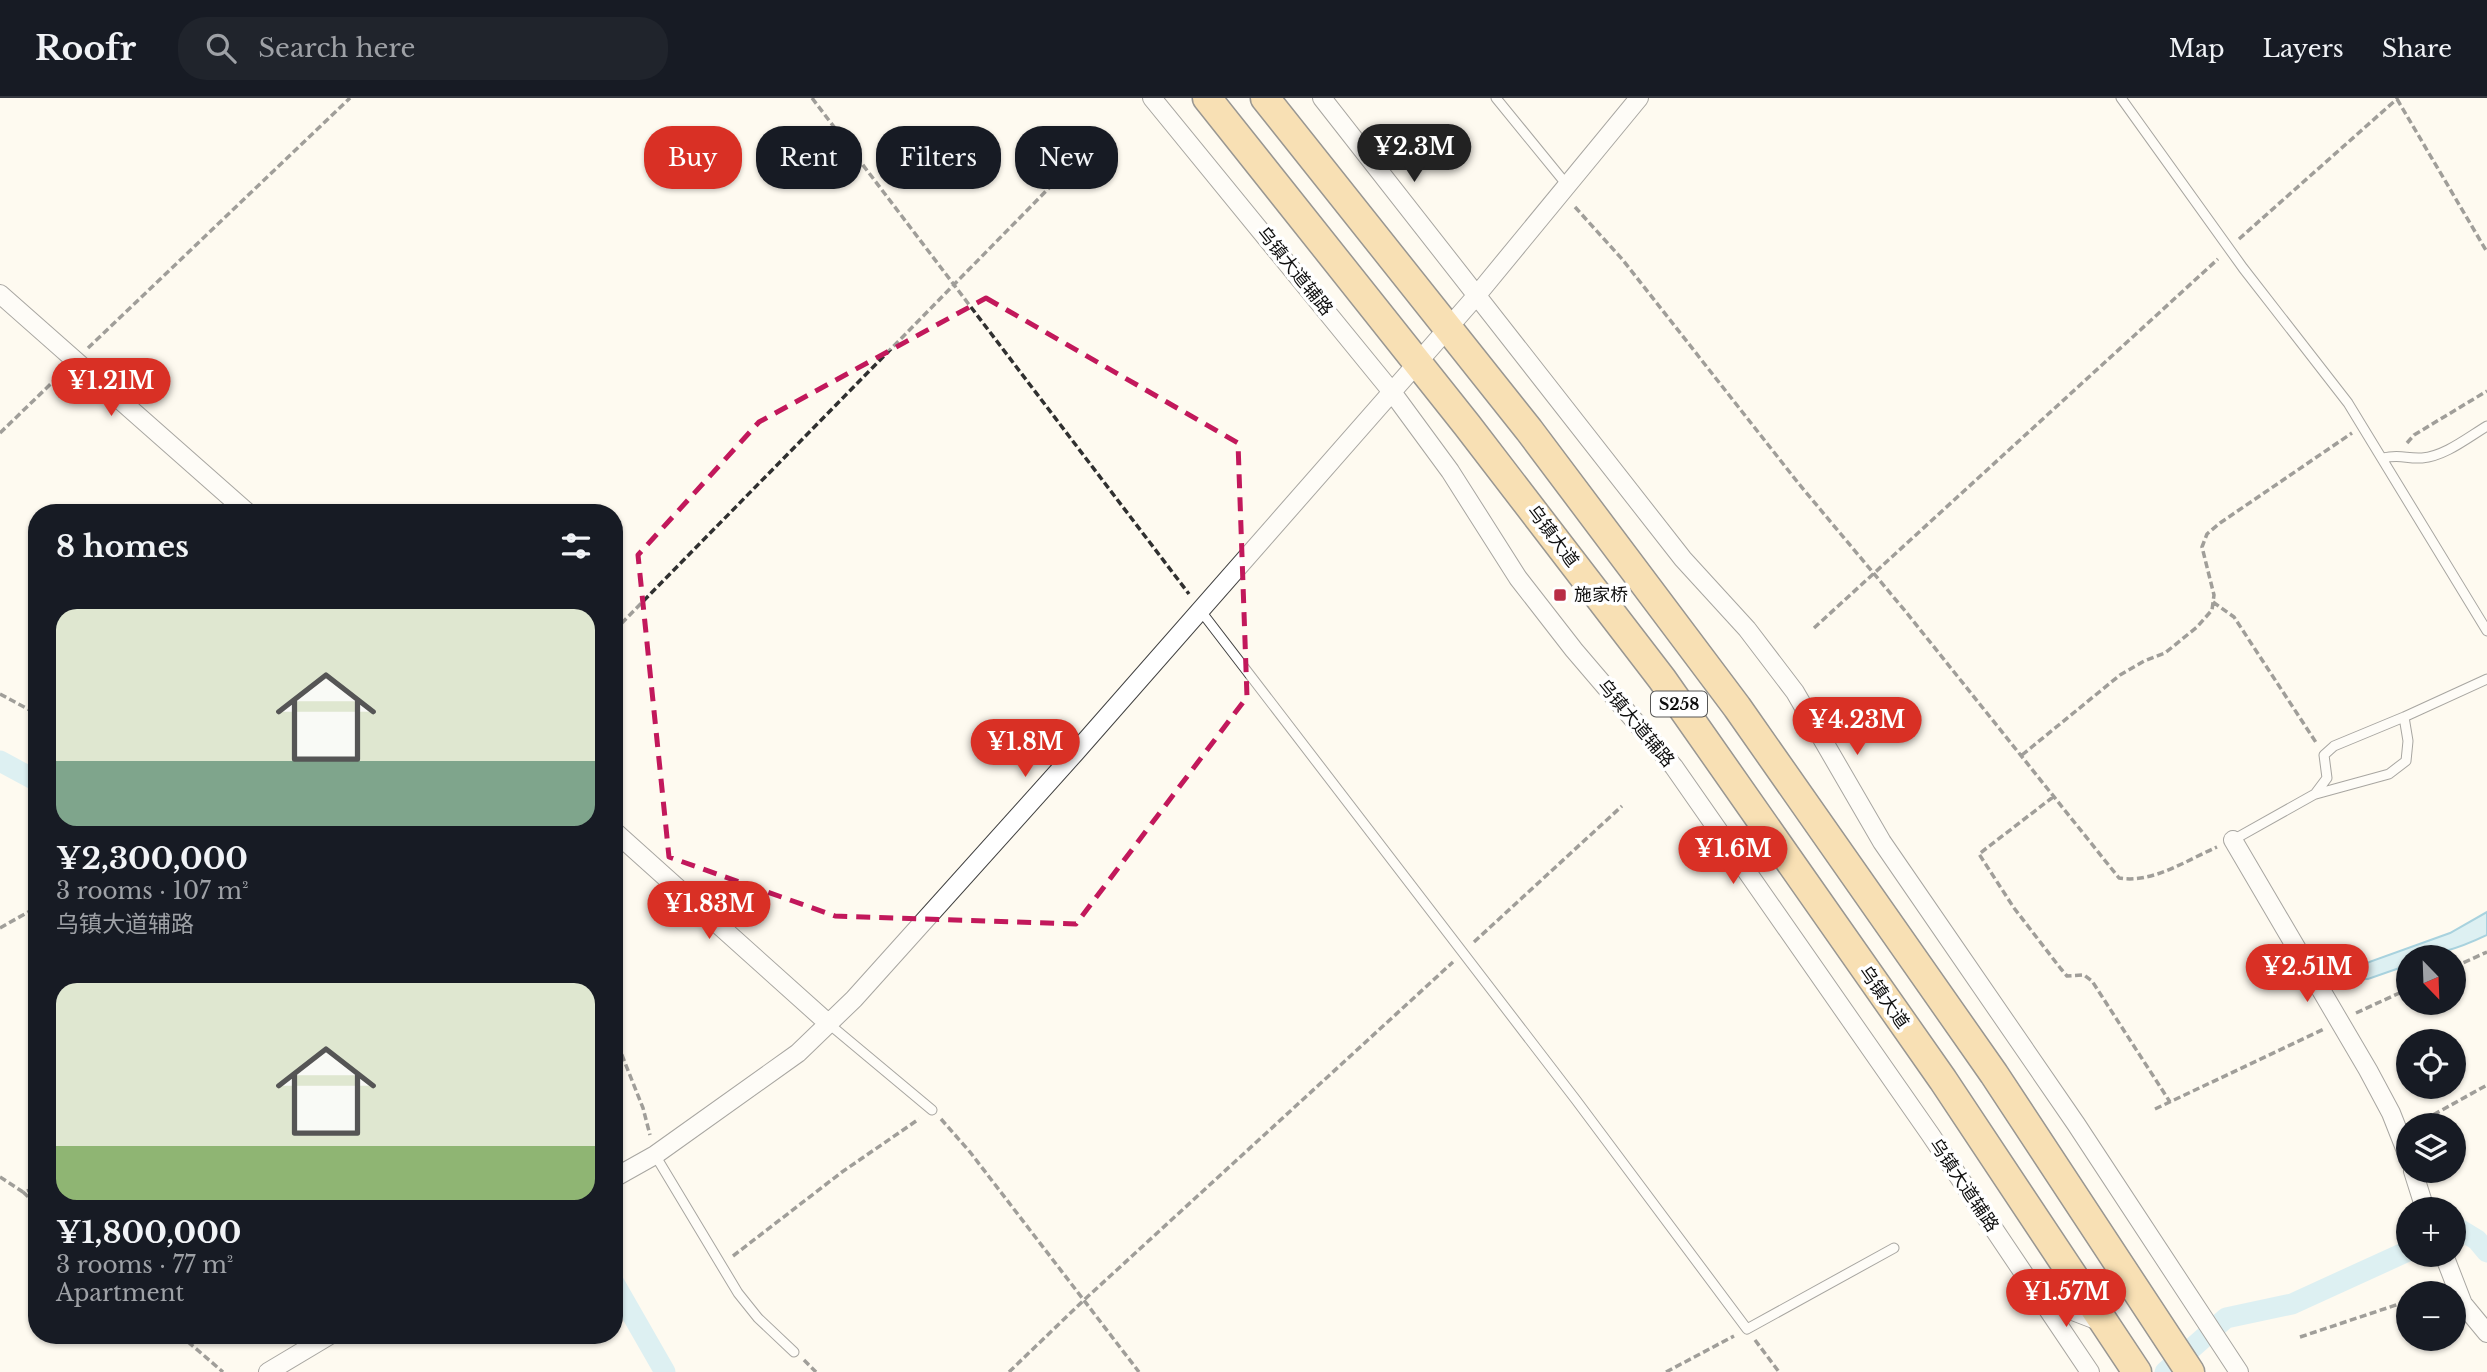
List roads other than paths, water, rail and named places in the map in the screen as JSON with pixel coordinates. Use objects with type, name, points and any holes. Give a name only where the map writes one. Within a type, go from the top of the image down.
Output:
[{"type":"main road","name":"乌镇大道","points":[[1207,98],[1418,362],[1695,725],[1943,1080],[2137,1372]]},
{"type":"main road","name":"S258","points":[[1265,98],[1448,326],[1737,707],[1994,1074],[2190,1372]]},
{"type":"street","name":"乌镇大道辅路","points":[[1152,98],[1392,392],[1450,471],[1518,578],[1574,650],[1674,767],[1930,1134],[2089,1372]]},
{"type":"street","points":[[1322,98],[1683,559],[1747,629],[1796,692],[1882,842],[2001,1011],[2236,1368]]},
{"type":"street","points":[[623,1173],[656,1155],[798,1053],[854,999],[1477,295],[1639,98]]},
{"type":"street","points":[[0,294],[238,504]]},
{"type":"street","points":[[623,839],[829,1024]]},
{"type":"street","points":[[2232,840],[2339,1021],[2396,1126]]},
{"type":"street","points":[[2449,1267],[2463,1304],[2487,1333]]},
{"type":"street","points":[[2039,1298],[2111,1331]]},
{"type":"street","points":[[268,1372],[315,1344]]},
{"type":"lane","points":[[1496,98],[1564,189]]},
{"type":"lane","points":[[2121,98],[2229,248],[2348,403],[2487,631]]},
{"type":"lane","points":[[2383,458],[2398,454],[2419,458],[2438,455],[2487,426]]},
{"type":"lane","points":[[1200,610],[1569,1090],[1747,1329],[1895,1248]]},
{"type":"lane","points":[[2315,794],[2327,778],[2324,755],[2334,746],[2487,678]]},
{"type":"lane","points":[[2232,840],[2315,794],[2389,774],[2406,761],[2408,741],[2404,717]]},
{"type":"lane","points":[[829,1024],[932,1110]]},
{"type":"lane","points":[[656,1155],[721,1265],[758,1318],[794,1352]]},
{"type":"water","points":[[2487,912],[2487,935],[2468,944],[2417,945],[2450,933]]},
{"type":"water","points":[[2396,952],[2396,969],[2368,979],[2350,979],[2358,966]]},
{"type":"waterway","points":[[0,761],[28,776]]},
{"type":"waterway","points":[[2466,1233],[2477,1240],[2487,1252]]},
{"type":"waterway","points":[[2165,1372],[2226,1318],[2292,1304],[2396,1256]]},
{"type":"waterway","points":[[623,1299],[665,1372]]},
{"type":"place","name":"施家桥","points":[[1560,595]]}]
